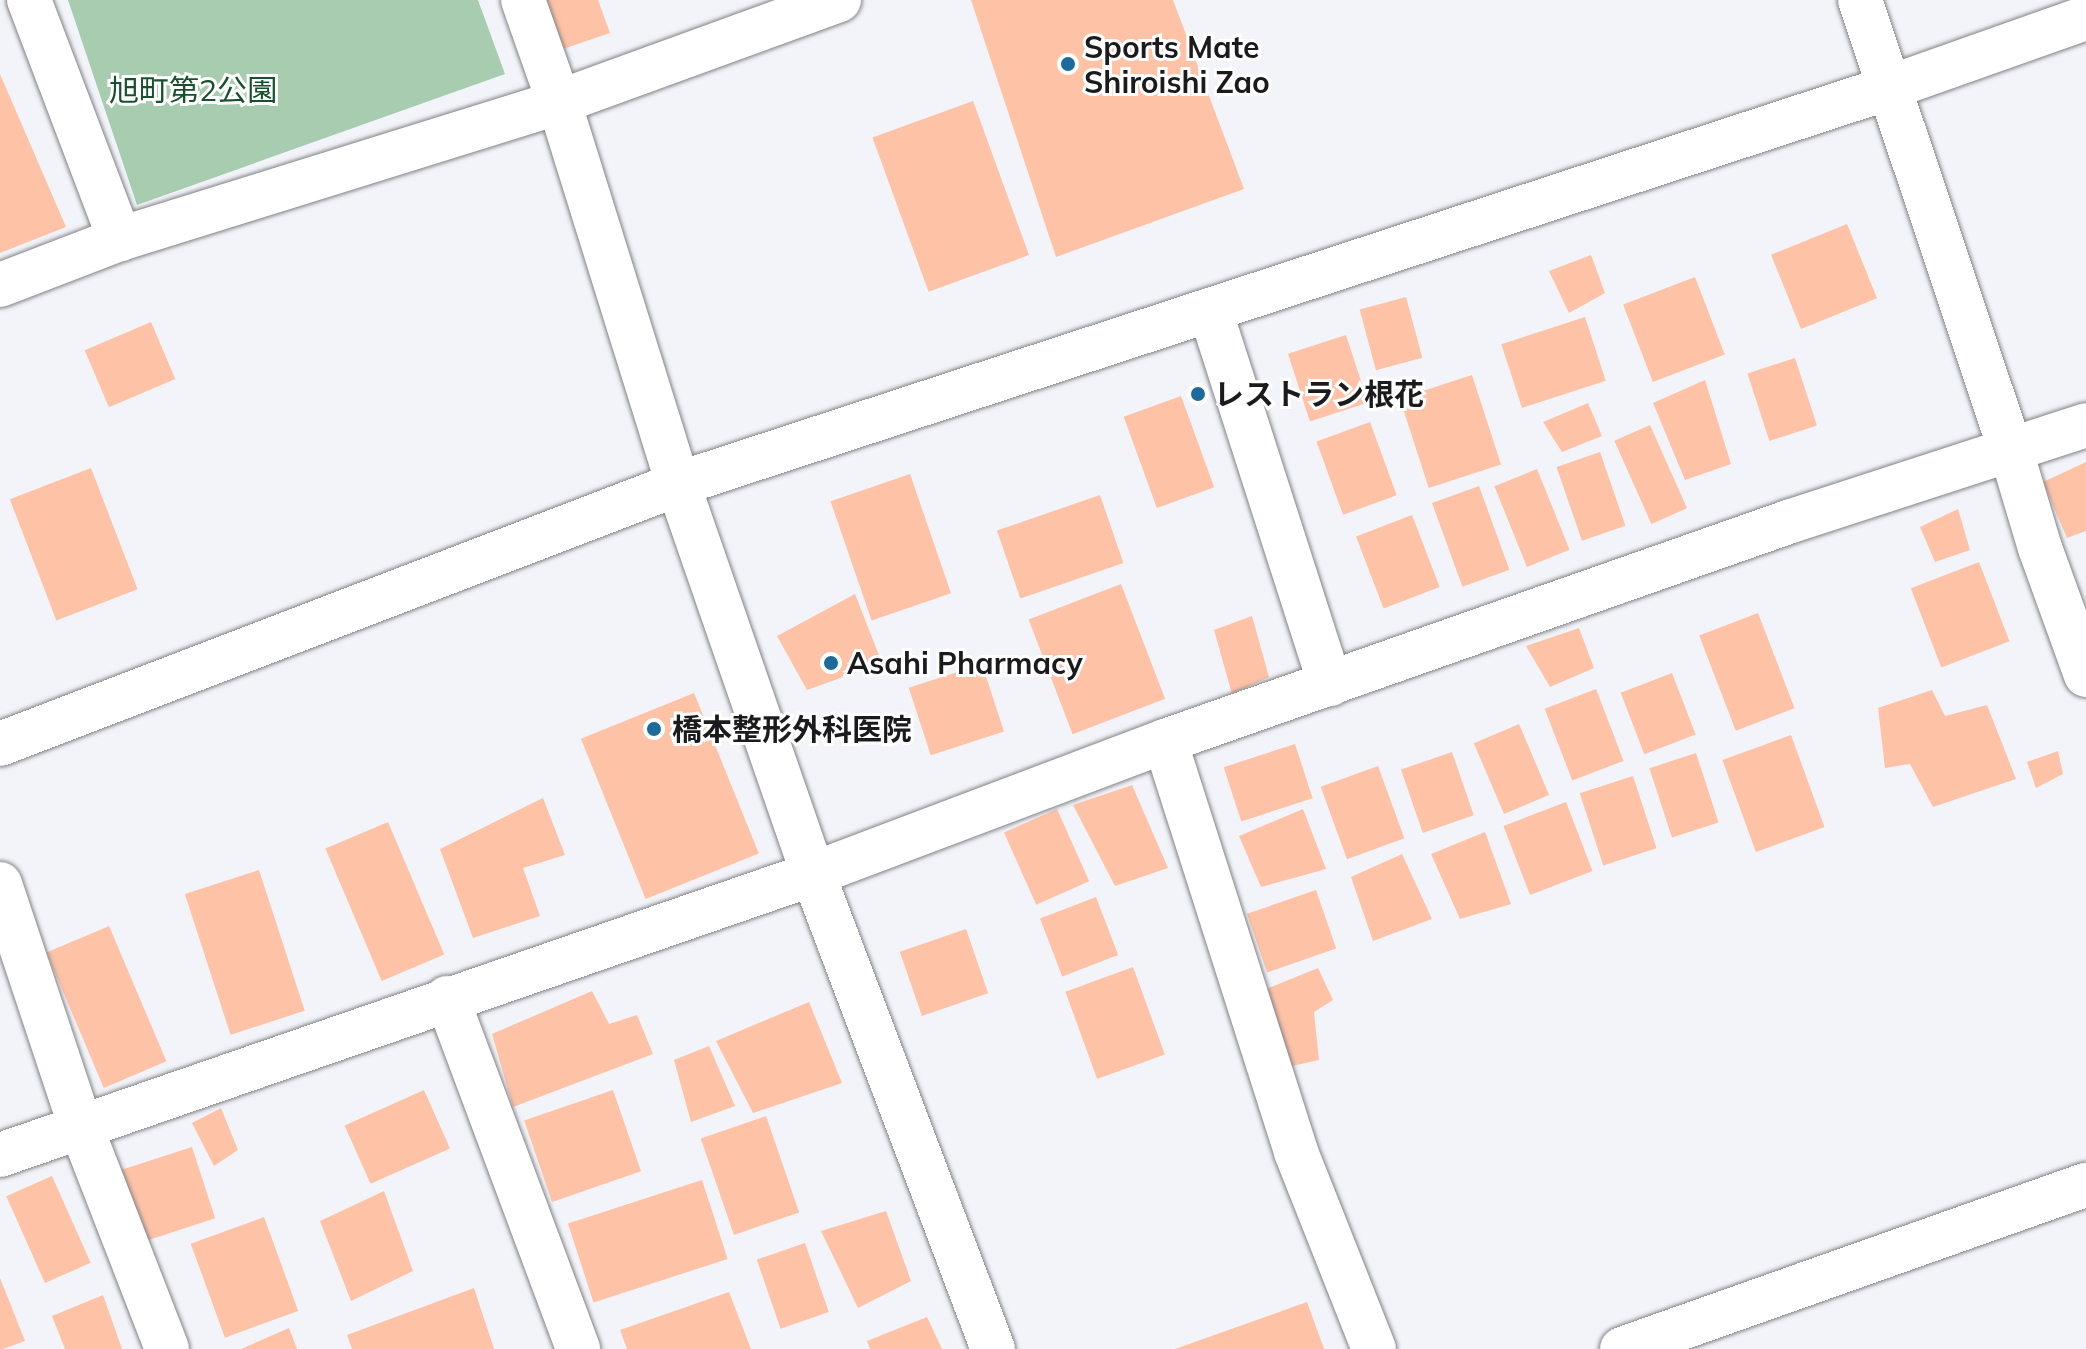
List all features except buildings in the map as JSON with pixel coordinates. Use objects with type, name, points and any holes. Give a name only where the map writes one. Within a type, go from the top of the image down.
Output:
[{"type":"street","points":[[29,0],[120,239]]},
{"type":"street","points":[[523,0],[559,102],[678,484],[813,874],[993,1349]]},
{"type":"street","points":[[0,285],[120,239],[559,102],[839,0]]},
{"type":"street","points":[[1860,0],[2011,451],[2040,548],[2086,675]]},
{"type":"street","points":[[0,744],[678,484],[1891,87],[2086,18]]},
{"type":"street","points":[[1210,310],[1330,684]]},
{"type":"street","points":[[0,1155],[813,874],[1165,741],[1791,521],[2086,425]]},
{"type":"street","points":[[1165,741],[1296,1152],[1374,1349]]},
{"type":"street","points":[[0,884],[81,1127],[167,1349]]},
{"type":"street","points":[[447,998],[578,1349]]},
{"type":"street","points":[[1622,1349],[2086,1185]]},
{"type":"green space","name":"旭町第2公園","points":[[68,0],[478,0],[505,74],[137,205]]},
{"type":"place","name":"Sports Mate Shiroishi Zao","points":[[1068,64]]},
{"type":"place","name":"レストラン根花","points":[[1198,394]]},
{"type":"place","name":"Asahi Pharmacy","points":[[831,663]]},
{"type":"place","name":"橋本整形外科医院","points":[[654,729]]}]
